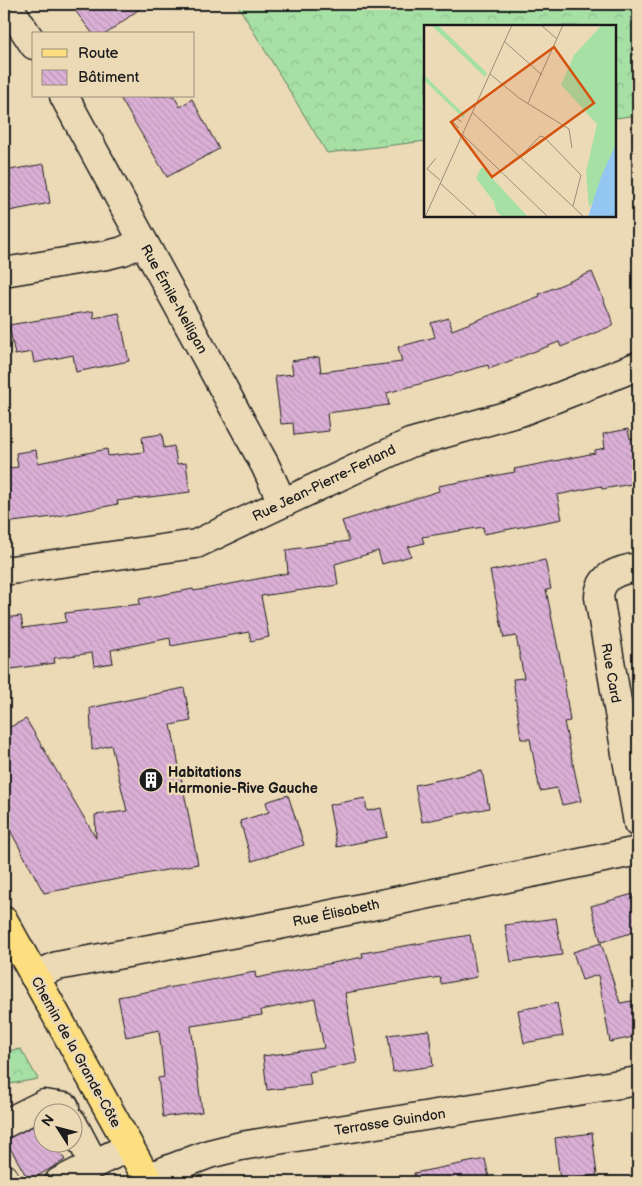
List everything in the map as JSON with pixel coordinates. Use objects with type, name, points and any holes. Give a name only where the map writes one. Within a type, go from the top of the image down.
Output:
[{"type":"main road","name":"Chemin de la Grande-Côte","points":[[4,921],[147,1180]]},
{"type":"street","points":[[7,4],[32,42]]},
{"type":"street","name":"Rue Émile-Nelligan","points":[[65,98],[265,465],[282,502]]},
{"type":"street","points":[[4,272],[107,255],[123,251],[142,242]]},
{"type":"street","name":"Rue Jean-Pierre-Ferland","points":[[4,571],[196,544],[282,502],[422,438],[520,412],[638,366]]},
{"type":"street","name":"Rue Card","points":[[638,567],[614,573],[604,582],[599,591],[638,824]]},
{"type":"street","name":"Rue Élisabeth","points":[[34,976],[57,966],[274,926],[638,851]]},
{"type":"street","name":"Terrasse Guindon","points":[[147,1180],[209,1154],[248,1145],[638,1081]]},
{"type":"street","points":[[81,1104],[97,1090]]},
{"type":"street","points":[[4,1124],[32,1110]]},
{"type":"street","points":[[82,1140],[94,1164]]},
{"type":"street","points":[[59,1182],[129,1147]]},
{"type":"street","points":[[4,1178],[6,1182]]},
{"type":"green space","points":[[237,4],[638,4],[638,115],[617,118],[617,25],[424,25],[424,141],[327,153]]},
{"type":"green space","points":[[21,1049],[38,1079],[4,1085],[4,1051]]},
{"type":"building","points":[[70,4],[146,4],[109,32],[91,32]]},
{"type":"building","points":[[120,98],[175,98],[180,107],[192,99],[219,149],[167,177]]},
{"type":"building","points":[[44,164],[50,203],[4,212],[4,171]]},
{"type":"building","points":[[592,272],[614,325],[561,347],[559,342],[489,369],[488,365],[387,393],[389,405],[327,413],[329,431],[294,435],[293,423],[281,424],[275,376],[293,374],[291,361],[319,357],[321,372],[402,362],[398,347],[435,337],[431,323],[449,318],[452,330],[540,296],[539,294]]},
{"type":"building","points":[[93,311],[94,318],[119,313],[129,361],[76,372],[73,355],[34,363],[32,352],[15,355],[9,325]]},
{"type":"building","points":[[628,429],[630,439],[638,438],[638,483],[602,489],[601,486],[557,495],[562,519],[484,534],[483,527],[422,537],[424,543],[408,547],[411,556],[382,564],[378,551],[335,564],[338,585],[261,596],[269,637],[251,641],[249,632],[171,646],[170,638],[111,650],[113,663],[94,666],[92,653],[54,658],[55,663],[4,670],[4,618],[21,616],[23,628],[66,622],[65,613],[140,604],[139,599],[193,589],[194,591],[288,573],[286,550],[349,541],[342,521],[439,491],[438,486],[515,472],[514,469],[595,453],[595,450],[605,448],[603,434]]},
{"type":"building","points":[[162,434],[164,448],[174,446],[177,464],[186,463],[190,492],[117,501],[118,504],[53,517],[4,523],[4,469],[18,467],[16,453],[36,450],[38,463],[107,449],[108,456],[144,452],[142,437]]},
{"type":"building","points":[[545,560],[551,589],[546,590],[563,673],[570,721],[564,722],[581,801],[562,805],[557,788],[540,791],[530,739],[521,739],[513,679],[524,678],[516,636],[504,638],[490,571]]},
{"type":"building","name":"Habitations Harmonie-Rive Gauche","points":[[184,688],[191,721],[171,725],[198,864],[44,893],[4,819],[4,730],[26,719],[96,838],[95,815],[127,811],[111,745],[92,750],[90,708]]},
{"type":"building","points":[[482,771],[489,808],[422,822],[415,785]]},
{"type":"building","points":[[288,795],[304,845],[252,861],[240,821],[269,812],[266,802]]},
{"type":"building","points":[[365,798],[367,811],[381,808],[387,837],[337,847],[329,805]]},
{"type":"building","points":[[633,894],[638,914],[638,931],[601,942],[591,906]]},
{"type":"building","points":[[556,918],[562,955],[511,962],[505,925]]},
{"type":"building","points":[[470,935],[477,977],[441,984],[440,977],[345,993],[357,1063],[309,1072],[311,1085],[267,1090],[263,1056],[324,1048],[315,999],[261,1010],[262,1015],[191,1026],[202,1112],[163,1117],[158,1078],[164,1077],[159,1030],[126,1037],[118,997],[255,972],[256,978],[363,957],[362,953]]},
{"type":"building","points":[[601,943],[620,1003],[638,1000],[638,1036],[610,1042],[598,975],[582,980],[573,952]]},
{"type":"building","points":[[557,1003],[563,1036],[524,1043],[518,1010]]},
{"type":"building","points":[[429,1030],[433,1066],[393,1072],[388,1035]]},
{"type":"building","points":[[32,1127],[32,1154],[61,1154],[65,1160],[29,1181],[5,1139]]},
{"type":"building","points":[[592,1133],[597,1175],[560,1181],[555,1138]]},
{"type":"building","points":[[485,1159],[490,1182],[415,1182],[414,1173]]},
{"type":"place","name":"Habitations Harmonie-Rive Gauche","points":[[151,780]]}]
